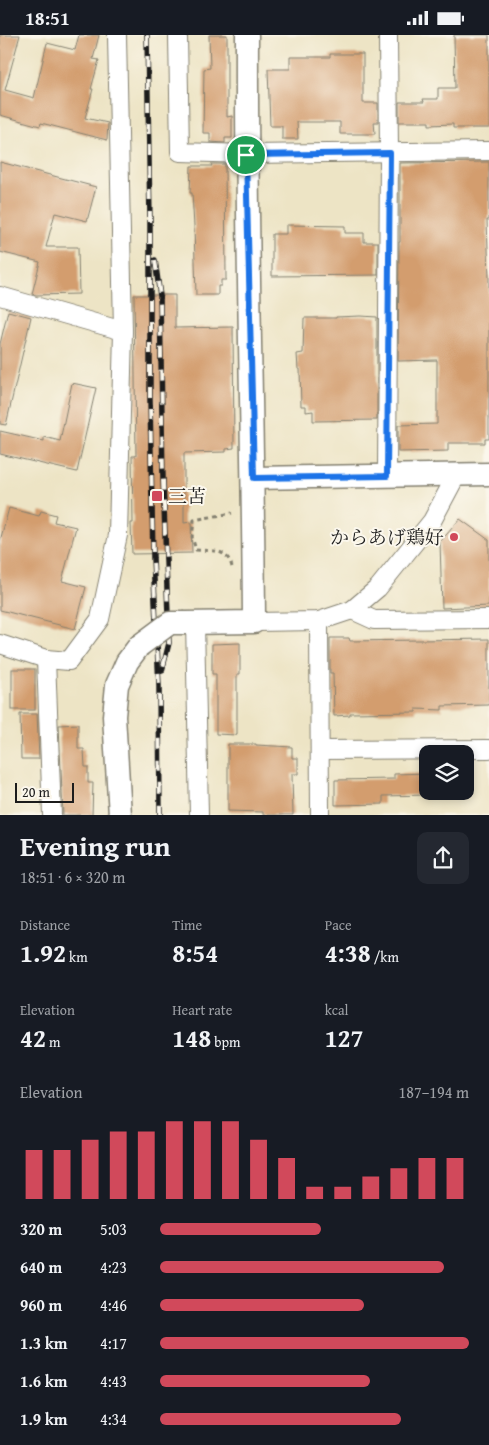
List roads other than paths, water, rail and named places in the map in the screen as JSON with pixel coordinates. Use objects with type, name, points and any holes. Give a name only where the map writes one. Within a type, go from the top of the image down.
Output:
[{"type":"street","points":[[0,644],[46,659],[69,661],[100,619],[118,535],[123,331],[117,35]]},
{"type":"street","points":[[178,35],[180,152],[246,155],[489,151]]},
{"type":"street","points":[[247,35],[246,155],[254,478],[254,622]]},
{"type":"street","points":[[387,476],[390,153],[388,35]]},
{"type":"street","points":[[0,296],[123,331]]},
{"type":"street","points":[[254,478],[489,474]]},
{"type":"street","points":[[120,815],[114,715],[117,685],[127,662],[138,646],[170,623],[320,621],[352,610],[378,588],[432,521],[457,475]]},
{"type":"street","points":[[352,610],[374,619],[489,619]]},
{"type":"street","points":[[320,621],[320,815]]},
{"type":"street","points":[[190,623],[200,815]]},
{"type":"street","points":[[46,659],[52,815]]},
{"type":"street","points":[[320,751],[489,749]]},
{"type":"railway","points":[[147,35],[150,400],[153,558],[159,686],[160,815]]},
{"type":"railway","points":[[155,260],[160,296],[163,479],[169,643],[162,671]]},
{"type":"place","name":"三苫","points":[[157,496]]},
{"type":"place","name":"からあげ鶏好","points":[[454,537]]}]
